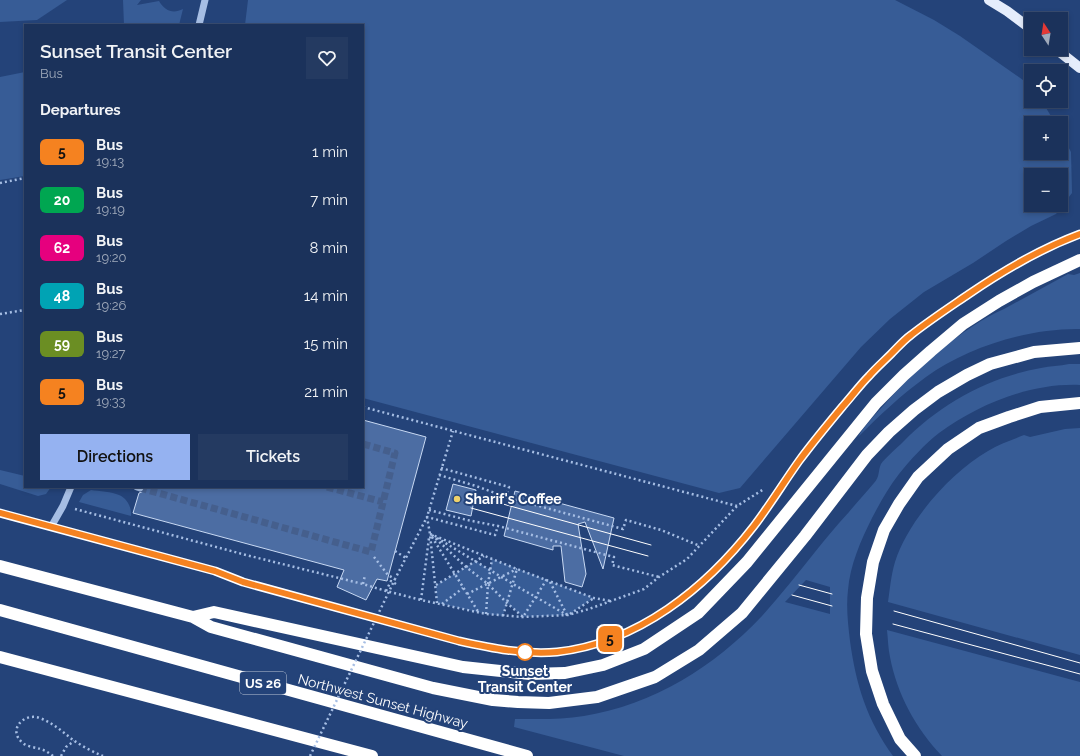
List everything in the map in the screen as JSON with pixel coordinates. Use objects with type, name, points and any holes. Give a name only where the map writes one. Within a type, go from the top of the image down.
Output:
[{"type":"highway","points":[[193,617],[214,612],[463,666],[530,674],[565,673],[603,665],[644,649],[698,613],[747,562],[876,403],[904,375],[964,324],[999,301],[1033,282],[1080,260]]},
{"type":"highway","points":[[0,566],[193,617],[211,628],[433,688],[493,700],[518,702],[549,703],[597,697],[655,677],[699,650],[742,613],[805,536],[867,455],[914,410],[938,392],[967,375],[998,362],[1034,352],[1080,348]]},
{"type":"highway","points":[[915,756],[900,739],[883,704],[872,671],[866,634],[867,598],[873,562],[884,530],[899,504],[918,477],[948,449],[979,428],[1040,407],[1080,403]]},
{"type":"highway","name":"Northwest Sunset Highway","points":[[0,610],[527,756]]},
{"type":"highway","points":[[0,657],[372,756]]},
{"type":"main road","points":[[989,0],[1024,24]]},
{"type":"main road","points":[[1064,56],[1080,69]]},
{"type":"street","points":[[199,24],[205,0]]},
{"type":"street","points":[[0,513],[207,569],[243,582],[459,641],[494,648],[529,652],[556,652],[578,648],[615,638],[642,625],[670,607],[696,587],[726,558],[754,525],[800,460],[869,375],[911,335],[952,305],[1015,264],[1056,243],[1080,234]]},
{"type":"street","points":[[51,526],[71,488]]},
{"type":"path","points":[[0,183],[24,178]]},
{"type":"path","points":[[0,314],[24,310]]},
{"type":"path","points":[[62,506],[421,600],[479,613],[523,618],[568,615],[644,589],[659,577],[687,559],[738,506],[364,407]]},
{"type":"path","points":[[310,756],[395,579],[427,517],[453,431]]},
{"type":"path","points":[[441,468],[509,487],[506,497]]},
{"type":"path","points":[[439,475],[506,497],[623,529],[626,520],[661,530],[700,546]]},
{"type":"path","points":[[429,510],[498,526],[614,557],[612,565],[659,577]]},
{"type":"path","points":[[427,517],[495,535],[498,526]]},
{"type":"path","points":[[427,517],[436,584],[437,603]]},
{"type":"path","points":[[430,534],[594,598],[612,601]]},
{"type":"path","points":[[430,534],[568,615]]},
{"type":"path","points":[[430,534],[488,584],[523,618]]},
{"type":"path","points":[[430,534],[479,613]]},
{"type":"path","points":[[421,600],[430,534]]},
{"type":"path","points":[[395,551],[406,558]]},
{"type":"path","points":[[436,584],[484,556]]},
{"type":"path","points":[[374,557],[388,575],[395,579]]},
{"type":"path","points":[[486,614],[488,584],[492,559]]},
{"type":"path","points":[[467,594],[518,569]]},
{"type":"path","points":[[503,616],[518,569]]},
{"type":"path","points":[[363,584],[365,575]]},
{"type":"path","points":[[523,618],[547,579]]},
{"type":"path","points":[[386,591],[391,581],[394,583]]},
{"type":"path","points":[[550,581],[568,615]]},
{"type":"path","points":[[442,604],[464,588]]},
{"type":"path","points":[[568,615],[594,598]]},
{"type":"path","points":[[53,756],[42,749],[21,743],[16,731],[23,719],[34,717],[41,718],[56,726],[74,741],[103,756]]},
{"type":"path","points":[[61,756],[66,747],[74,741]]},
{"type":"shaded area","points":[[0,0],[67,0],[37,20],[0,22]]},
{"type":"shaded area","points":[[123,0],[141,0],[137,5],[159,1],[170,11],[179,11],[183,9],[179,24],[124,24]]},
{"type":"shaded area","points":[[248,0],[895,0],[934,20],[960,36],[1023,80],[1024,108],[1046,108],[1051,116],[1024,116],[1024,160],[1068,160],[1068,146],[1071,152],[1072,193],[1068,198],[1068,168],[1024,168],[1024,212],[1058,212],[1056,214],[1031,226],[924,292],[890,319],[861,347],[740,488],[719,493],[364,398],[364,24],[245,24]]},
{"type":"shaded area","points":[[24,72],[24,176],[0,180],[0,77]]},
{"type":"shaded area","points":[[1080,273],[1080,329],[1040,332],[1020,336],[979,348],[960,357],[942,366],[917,384],[890,406],[858,437],[870,420],[897,391],[940,350],[956,338],[988,317],[1068,274],[1074,275]]},
{"type":"shaded area","points":[[1080,364],[1080,385],[1061,385],[1042,388],[1006,397],[971,413],[934,437],[923,447],[895,479],[881,501],[864,535],[851,571],[847,596],[850,641],[859,687],[864,702],[876,729],[893,756],[624,756],[514,727],[515,719],[567,718],[610,711],[658,693],[703,667],[744,634],[762,616],[876,481],[881,464],[917,428],[949,404],[984,385],[1022,372],[1044,367]],"holes":[[[806,580],[830,587],[830,614],[785,602]]]},
{"type":"shaded area","points":[[1080,428],[1080,655],[888,602],[895,562],[901,546],[910,530],[932,499],[959,472],[974,460],[992,449],[1024,435],[1030,437],[1065,429]]},
{"type":"shaded area","points":[[0,470],[24,476],[24,488],[50,488],[46,494],[38,496],[0,484]]},
{"type":"shaded area","points":[[91,490],[113,493],[122,496],[131,510],[131,516],[79,502],[83,495]]},
{"type":"shaded area","points":[[492,559],[594,598],[568,615],[523,617],[507,603],[503,616],[486,614],[437,603],[436,585],[476,561],[490,570]]},
{"type":"shaded area","points":[[887,630],[1080,682],[1080,756],[942,756],[916,723],[897,684],[889,654]]},
{"type":"building","points":[[364,420],[426,437],[387,581],[377,579],[366,600],[337,587],[344,570],[133,513],[139,493],[144,491],[145,488],[364,488]]},
{"type":"building","name":"Sharif's Coffee","points":[[453,484],[476,490],[471,516],[446,510]]},
{"type":"building","points":[[515,491],[614,518],[603,569],[585,522],[578,524],[586,574],[582,587],[565,582],[561,546],[553,546],[553,550],[504,536]]},
{"type":"tunnel","points":[[140,488],[371,552],[395,453],[364,444]]},
{"type":"tunnel","points":[[331,488],[383,502]]},
{"type":"tram line","points":[[474,496],[651,545]]},
{"type":"tram line","points":[[471,508],[648,556]]},
{"type":"tram line","points":[[799,585],[832,594]]},
{"type":"tram line","points":[[792,595],[832,606]]},
{"type":"tram line","points":[[894,611],[1080,663]]},
{"type":"tram line","points":[[893,624],[1080,674]]},
{"type":"bus line","name":"5","points":[[0,513],[215,571],[243,582],[459,641],[494,648],[529,652],[556,652],[578,648],[615,638],[642,625],[670,607],[696,587],[726,558],[751,529],[800,460],[869,375],[911,335],[952,305],[1015,264],[1056,243],[1080,234]]},
{"type":"place","name":"Sharif's Coffee","points":[[457,499]]},
{"type":"place","name":"Sunset Transit Center","points":[[525,652]]}]
